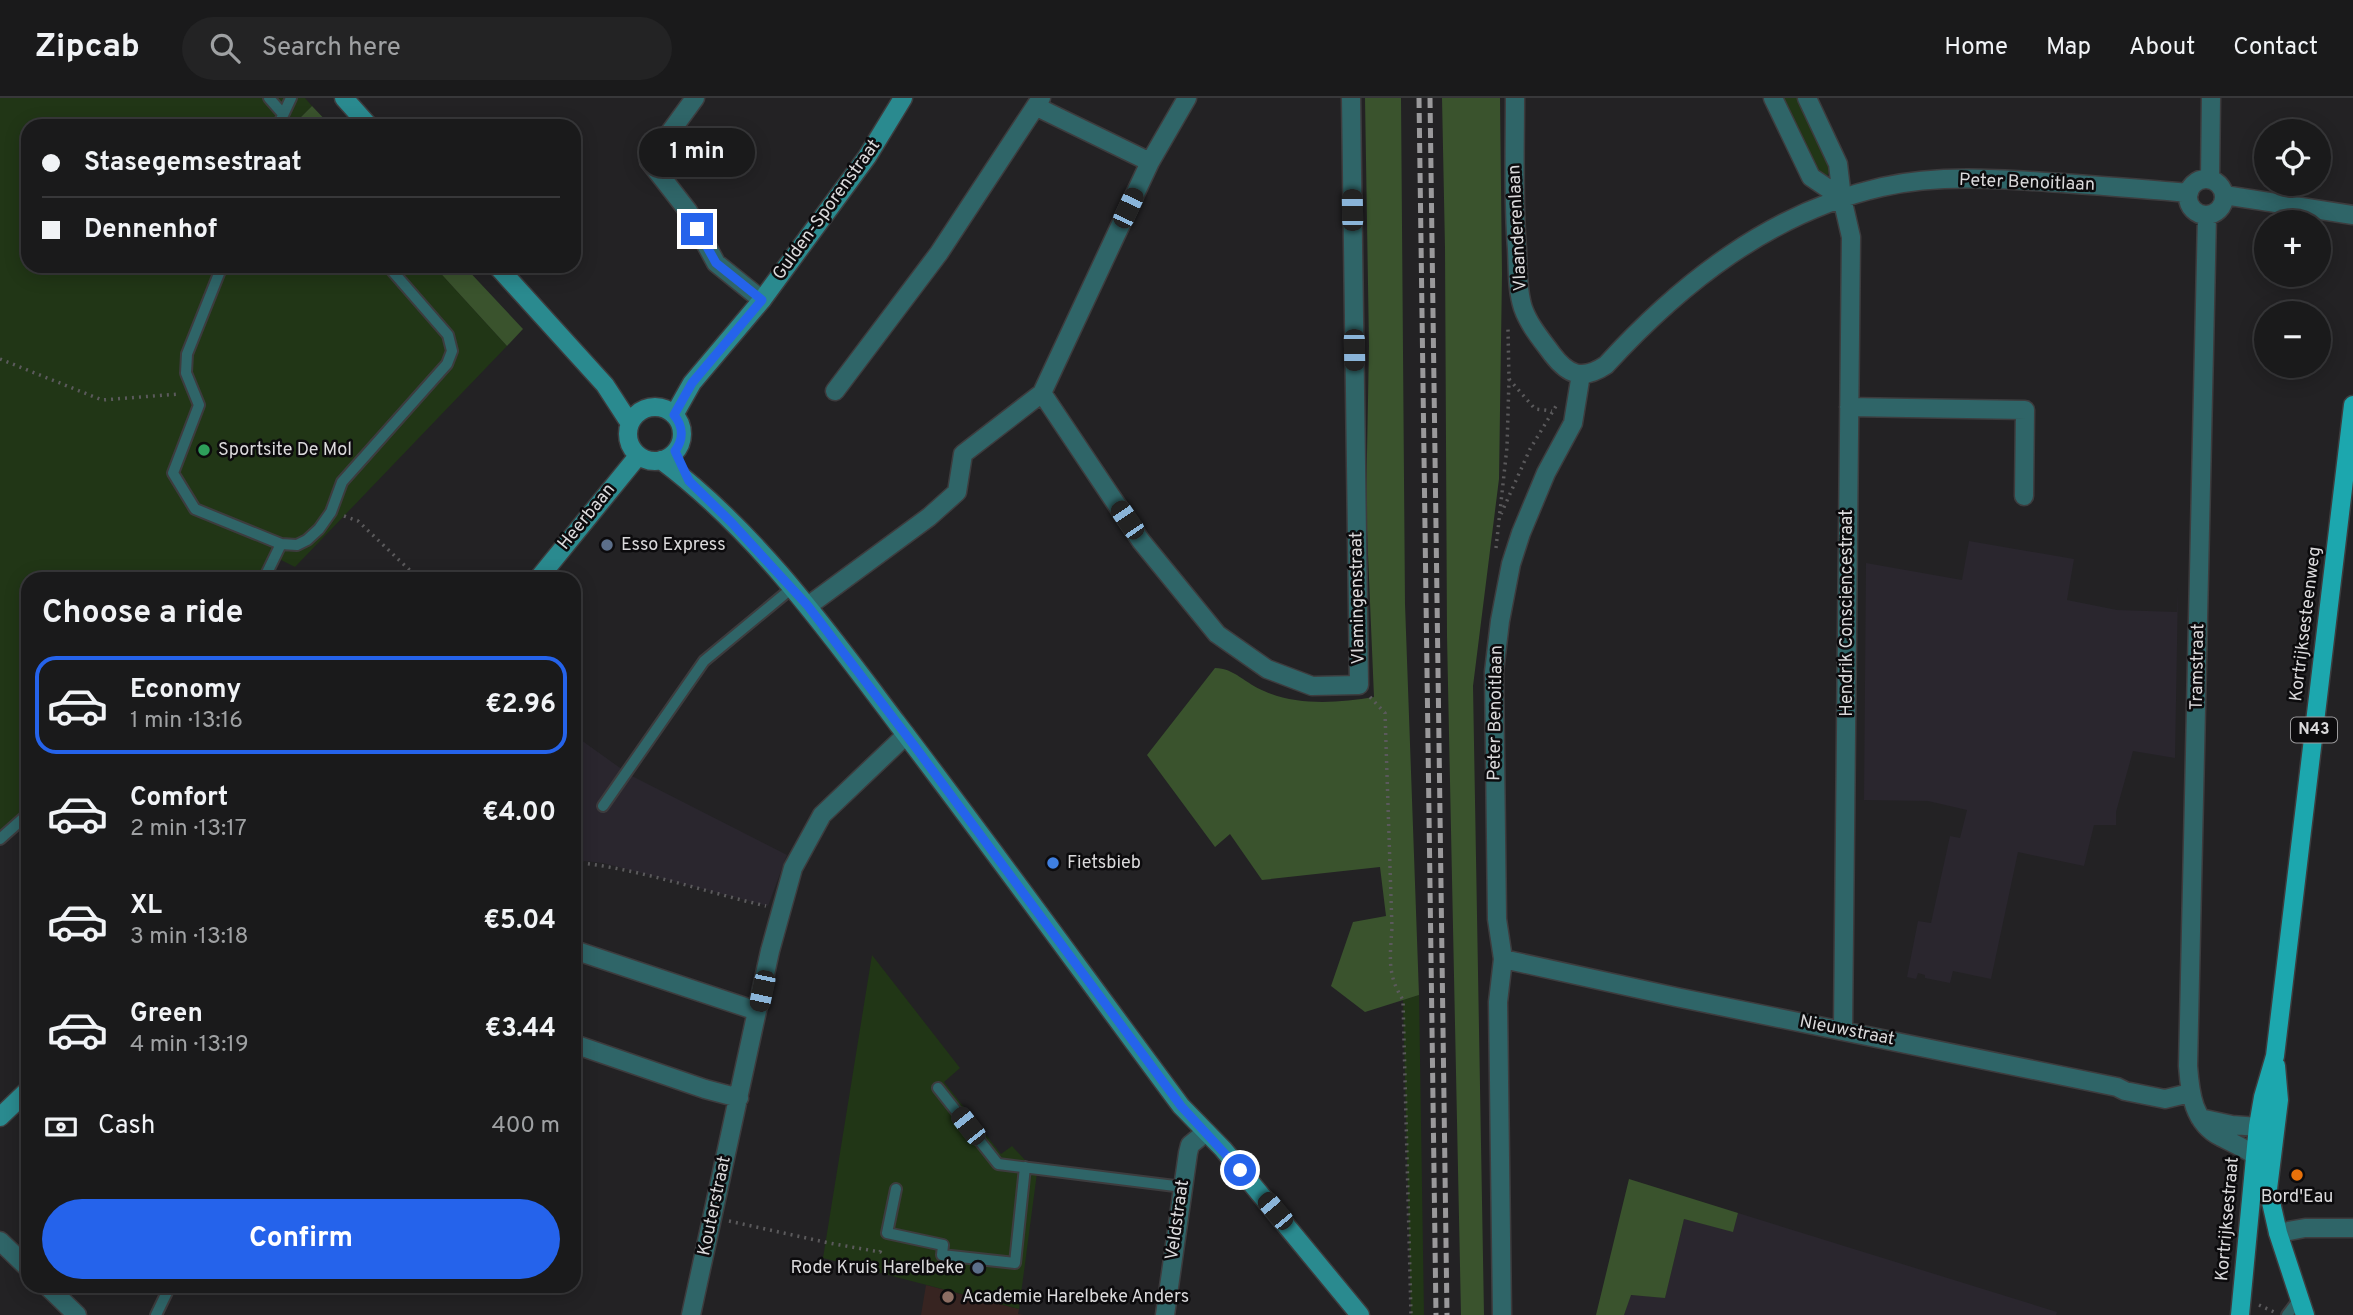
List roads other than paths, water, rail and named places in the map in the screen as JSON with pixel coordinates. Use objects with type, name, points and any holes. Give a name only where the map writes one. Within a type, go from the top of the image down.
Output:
[{"type":"main road","name":"Kortrijksesteenweg","points":[[2267,1189],[2263,1097],[2276,1056],[2353,405]]},
{"type":"main road","name":"Kortrijksestraat","points":[[2240,1315],[2255,1155],[2266,1127]]},
{"type":"main road","name":"Kortrijksestraat","points":[[2267,1189],[2278,1233],[2303,1306]]},
{"type":"main road","points":[[2248,1235],[2278,1233]]},
{"type":"street","points":[[344,98],[363,119]]},
{"type":"street","points":[[696,98],[649,161],[688,211],[716,263],[762,300]]},
{"type":"street","name":"Gulden-Sporenstraat","points":[[666,411],[762,300],[867,157],[903,98]]},
{"type":"street","points":[[808,606],[929,517],[957,492],[963,454],[1042,393],[1150,162],[1187,98]]},
{"type":"street","name":"Vlamingenstraat","points":[[1042,393],[1142,541],[1217,634],[1267,668],[1312,686],[1359,685],[1351,98]]},
{"type":"street","name":"Vlaanderenlaan","points":[[1515,98],[1515,219],[1522,306],[1530,323],[1562,367],[1581,374]]},
{"type":"street","points":[[1773,98],[1811,177],[1842,198]]},
{"type":"street","name":"Hendrik Consciencestraat","points":[[1807,98],[1838,164],[1851,237],[1843,1030]]},
{"type":"street","points":[[2210,179],[2211,98]]},
{"type":"street","points":[[835,391],[939,253],[1039,103],[1150,162]]},
{"type":"street","name":"Peter Benoitlaan","points":[[1502,1315],[1498,1002],[1503,959],[1497,919],[1494,672],[1511,564],[1546,473],[1576,417],[1581,374],[1596,372],[1606,365],[1676,295],[1716,263],[1795,217],[1842,198],[1884,187],[1978,178],[2189,193]]},
{"type":"street","points":[[2210,179],[2219,185],[2224,195],[2220,208],[2207,215],[2192,209],[2188,198],[2196,182],[2210,179]]},
{"type":"street","points":[[2224,195],[2353,215]]},
{"type":"street","name":"Tramstraat","points":[[2207,215],[2188,1066],[2190,1093],[2200,1118],[2219,1136],[2255,1155]]},
{"type":"street","points":[[503,273],[635,416]]},
{"type":"street","points":[[649,407],[666,411],[681,425],[682,436],[668,456],[654,461],[638,456],[629,444],[628,435],[635,416],[649,407]]},
{"type":"street","points":[[1849,407],[2025,410],[2024,496]]},
{"type":"street","name":"Heerbaan","points":[[544,572],[638,456]]},
{"type":"street","points":[[668,456],[808,606],[1181,1106],[1360,1315]]},
{"type":"street","name":"Kouterstraat","points":[[691,1315],[757,1011],[793,868],[822,815],[906,735]]},
{"type":"street","points":[[581,952],[757,1011]]},
{"type":"street","name":"Nieuwstraat","points":[[1503,959],[2165,1099],[2190,1093]]},
{"type":"street","points":[[581,1046],[739,1098]]},
{"type":"street","points":[[0,1117],[21,1097]]},
{"type":"street","points":[[2200,1118],[2232,1125],[2266,1127]]},
{"type":"street","name":"Veldstraat","points":[[1165,1315],[1191,1145],[1206,1132]]},
{"type":"street","points":[[2278,1233],[2305,1228],[2353,1228]]},
{"type":"street","points":[[0,1241],[21,1261]]},
{"type":"street","points":[[54,1293],[77,1315]]},
{"type":"lane","points":[[268,98],[283,114]]},
{"type":"lane","points":[[281,119],[291,98]]},
{"type":"lane","points":[[219,273],[187,354],[186,373],[199,405],[173,473],[195,509],[281,544],[298,545],[307,540],[331,512],[342,482],[447,364],[452,351],[448,335],[393,273]]},
{"type":"lane","points":[[267,572],[281,544]]},
{"type":"lane","points":[[603,806],[705,661],[792,588]]},
{"type":"lane","points":[[0,839],[21,820]]},
{"type":"lane","points":[[938,1088],[998,1164],[1183,1186]]},
{"type":"lane","points":[[896,1189],[887,1233],[943,1245],[942,1255],[1015,1263],[1025,1167]]},
{"type":"lane","points":[[156,1315],[167,1293]]},
{"type":"lane","points":[[2287,1315],[2303,1306]]},
{"type":"railway","points":[[1419,98],[1436,1315]]},
{"type":"railway","points":[[1430,98],[1447,1315]]},
{"type":"place","name":"Sportsite De Mol","points":[[204,450]]},
{"type":"place","name":"Esso Express","points":[[607,545]]},
{"type":"place","name":"Fietsbieb","points":[[1053,863]]},
{"type":"place","name":"Bord'Eau","points":[[2297,1175]]},
{"type":"place","name":"Rode Kruis Harelbeke","points":[[978,1268]]},
{"type":"place","name":"Academie Harelbeke Anders","points":[[948,1297]]}]
